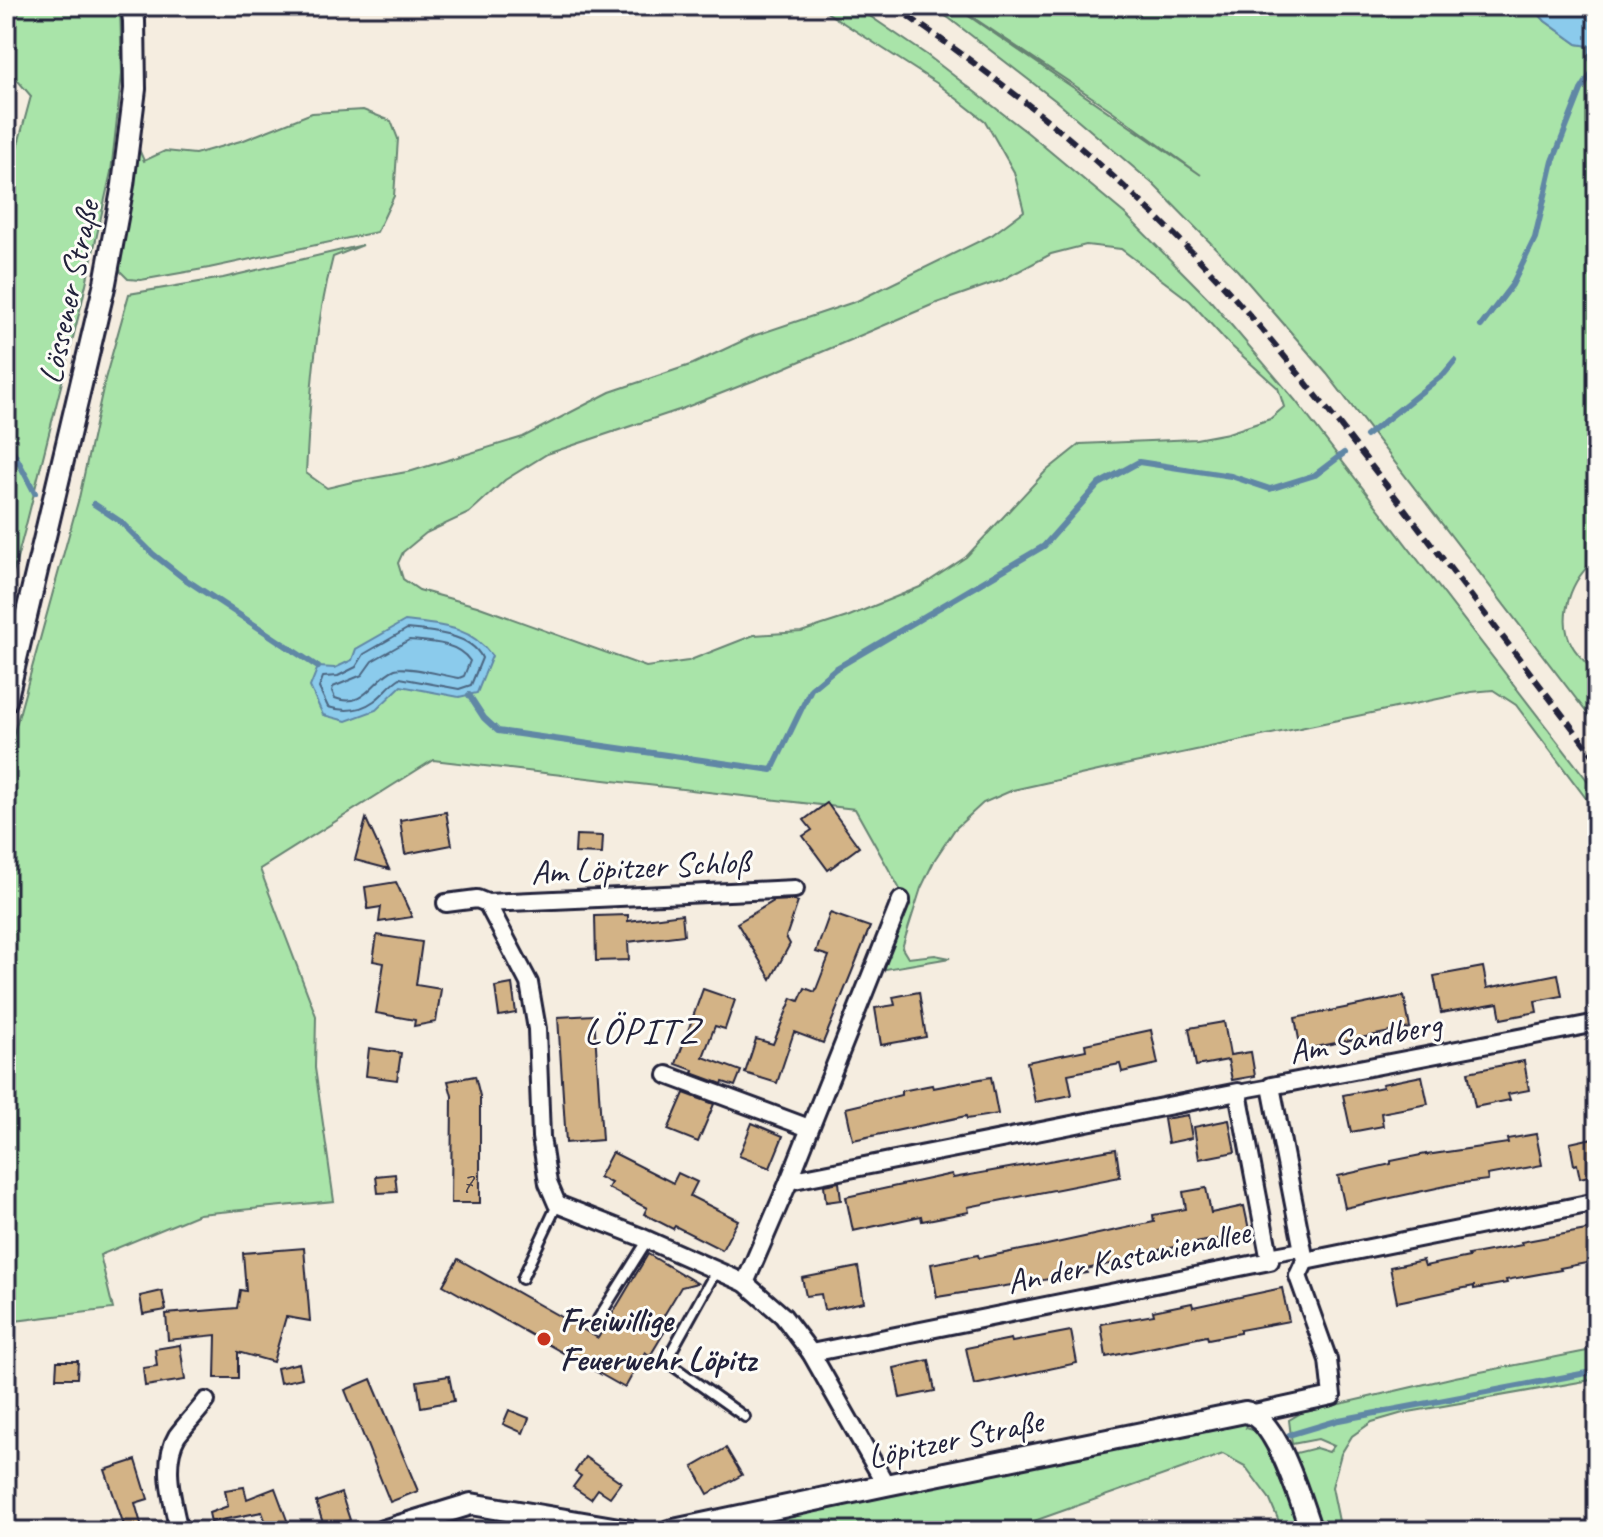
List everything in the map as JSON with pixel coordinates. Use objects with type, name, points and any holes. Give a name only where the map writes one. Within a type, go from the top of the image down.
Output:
[{"type":"street","name":"Lössener Straße","points":[[6,701],[105,283],[123,185],[135,89],[132,6]]},
{"type":"street","name":"Am Löpitzer Schloß","points":[[446,903],[477,899],[487,903],[795,889]]},
{"type":"street","points":[[745,1283],[901,900]]},
{"type":"street","name":"Am Löpitzer Schloß","points":[[487,903],[529,983],[537,1029],[541,1137],[548,1183],[557,1204]]},
{"type":"street","name":"Am Sandberg","points":[[1332,1396],[1328,1360],[1298,1276],[1303,1255],[1271,1086],[1597,1023]]},
{"type":"street","points":[[667,1075],[809,1128]]},
{"type":"street","points":[[789,1181],[1271,1086]]},
{"type":"street","name":"An der Kastanienallee","points":[[811,1353],[1270,1261],[1238,1092]]},
{"type":"street","points":[[1269,1255],[1303,1255],[1597,1202]]},
{"type":"street","points":[[557,1204],[745,1283],[783,1316],[811,1353],[886,1485]]},
{"type":"street","name":"Löpitzer Straße","points":[[669,1531],[1332,1396]]},
{"type":"street","points":[[179,1531],[170,1481],[170,1459],[176,1439],[206,1401]]},
{"type":"street","points":[[1254,1413],[1275,1438],[1311,1531]]},
{"type":"street","points":[[383,1531],[471,1504],[631,1531]]},
{"type":"lane","points":[[522,1279],[557,1204]]},
{"type":"lane","points":[[598,1319],[647,1241]]},
{"type":"lane","points":[[716,1271],[666,1361],[745,1417]]},
{"type":"green space","points":[[6,6],[120,6],[122,74],[111,172],[82,302],[6,600],[6,189],[31,96],[6,67]]},
{"type":"green space","points":[[817,6],[855,6],[927,55],[1028,133],[1125,214],[1209,299],[1295,400],[1597,793],[1597,813],[1516,705],[1493,690],[1471,692],[1125,765],[1013,790],[983,803],[955,829],[935,859],[921,888],[902,948],[908,958],[935,955],[950,958],[880,970],[906,900],[855,809],[433,760],[260,869],[316,1016],[315,1068],[334,1201],[199,1214],[100,1255],[113,1309],[6,1322],[6,762],[79,498],[105,379],[129,294],[223,278],[363,245],[333,257],[317,337],[306,473],[327,488],[412,471],[523,437],[610,392],[693,364],[753,336],[857,301],[992,235],[1024,211],[1014,172],[985,121],[938,84]],"holes":[[[1086,245],[1121,249],[1190,301],[1227,342],[1278,388],[1284,407],[1270,419],[1228,433],[1196,439],[1080,444],[1045,472],[966,557],[920,587],[801,632],[754,635],[688,661],[646,667],[477,606],[419,590],[403,579],[398,563],[403,552],[426,533],[469,513],[505,480],[547,454],[679,410],[768,375],[934,304],[1002,280],[1051,254]]]},
{"type":"green space","points":[[930,6],[954,6],[1201,175],[1111,110],[956,6],[1532,6],[1545,21],[1577,44],[1590,46],[1589,60],[1597,65],[1597,559],[1573,587],[1566,611],[1566,624],[1573,647],[1596,676],[1597,726],[1327,374],[1238,271],[1153,184],[1056,101]]},
{"type":"green space","points":[[363,110],[391,121],[398,139],[394,196],[377,232],[141,280],[128,279],[121,272],[118,264],[132,199],[138,147],[144,161],[165,151],[195,154],[244,140],[312,113]]},
{"type":"green space","points":[[1597,1349],[1597,1379],[1403,1413],[1372,1422],[1352,1436],[1341,1454],[1332,1487],[1341,1531],[1323,1531],[1296,1453],[1316,1448],[1329,1452],[1334,1446],[1318,1439],[1292,1444],[1289,1420],[1301,1413],[1455,1377]]},
{"type":"green space","points":[[1254,1413],[1246,1428],[1256,1431],[1264,1440],[1301,1531],[1283,1531],[1269,1498],[1245,1466],[1223,1454],[1006,1531],[669,1531],[1175,1431],[1212,1429]]},
{"type":"green space","points":[[476,1504],[631,1531],[491,1531]]},
{"type":"water","points":[[1532,6],[1597,6],[1597,65],[1589,60],[1589,46],[1577,44],[1545,21]]},
{"type":"water","points":[[405,621],[453,628],[483,646],[492,656],[477,693],[459,697],[401,686],[376,710],[346,721],[323,715],[310,687],[318,667],[335,668],[352,660],[356,649]]},
{"type":"building","points":[[827,803],[859,847],[828,870],[803,836],[812,830],[804,820]]},
{"type":"building","points":[[446,812],[452,845],[405,854],[400,820]]},
{"type":"building","points":[[366,819],[389,869],[355,860]]},
{"type":"building","points":[[576,835],[603,836],[602,854],[575,853]]},
{"type":"building","points":[[396,882],[412,917],[379,922],[381,907],[368,909],[365,887]]},
{"type":"building","points":[[774,901],[798,902],[786,937],[790,944],[771,979],[737,923]]},
{"type":"building","points":[[830,913],[870,927],[823,1043],[794,1032],[777,1083],[745,1073],[756,1039],[773,1044],[792,998],[799,1001],[805,988],[815,992],[829,956],[816,952]]},
{"type":"building","points":[[682,914],[684,935],[628,942],[629,960],[596,961],[595,916],[628,915],[628,921]]},
{"type":"building","points":[[377,935],[422,942],[416,985],[441,989],[436,1022],[414,1026],[415,1020],[376,1013],[384,963],[373,961]]},
{"type":"building","points":[[1483,967],[1487,988],[1558,974],[1562,996],[1535,1001],[1537,1012],[1501,1019],[1498,1003],[1441,1013],[1434,976]]},
{"type":"building","points":[[512,984],[516,1013],[499,1016],[495,987]]},
{"type":"building","points":[[703,989],[735,1000],[725,1029],[715,1026],[703,1057],[741,1071],[735,1086],[692,1073],[693,1070],[676,1064]]},
{"type":"building","points":[[919,992],[926,1037],[881,1045],[875,1008],[895,1005],[893,997]]},
{"type":"building","points":[[1404,996],[1410,1028],[1301,1050],[1295,1018]]},
{"type":"building","points":[[594,1015],[602,1140],[566,1143],[558,1017]]},
{"type":"building","points":[[1224,1022],[1230,1055],[1251,1052],[1255,1076],[1232,1080],[1228,1060],[1196,1066],[1189,1028]]},
{"type":"building","points":[[1151,1030],[1158,1064],[1122,1072],[1120,1064],[1068,1074],[1072,1095],[1035,1102],[1027,1062],[1086,1050],[1085,1044]]},
{"type":"building","points":[[369,1048],[401,1053],[397,1080],[366,1076]]},
{"type":"building","points":[[1524,1061],[1529,1090],[1508,1094],[1510,1100],[1475,1107],[1468,1072]]},
{"type":"building","points":[[475,1076],[480,1096],[480,1203],[451,1203],[452,1096],[448,1081]]},
{"type":"building","points":[[1422,1076],[1428,1104],[1381,1113],[1383,1126],[1351,1132],[1343,1095]]},
{"type":"building","points":[[991,1077],[998,1114],[967,1119],[966,1116],[853,1140],[846,1108],[901,1095],[901,1091]]},
{"type":"building","points":[[684,1093],[714,1104],[698,1142],[668,1130]]},
{"type":"building","points":[[1188,1115],[1192,1138],[1168,1143],[1164,1119]]},
{"type":"building","points":[[1229,1120],[1235,1152],[1199,1159],[1194,1127]]},
{"type":"building","points":[[752,1123],[783,1136],[770,1168],[739,1156]]},
{"type":"building","points":[[1536,1134],[1542,1165],[1487,1175],[1488,1180],[1455,1184],[1345,1208],[1338,1176],[1391,1164],[1391,1161],[1508,1143],[1507,1139]]},
{"type":"building","points":[[1597,1137],[1597,1174],[1580,1178],[1570,1143]]},
{"type":"building","points":[[1116,1149],[1120,1177],[968,1207],[969,1212],[922,1221],[921,1216],[853,1231],[846,1197],[952,1174],[953,1178]]},
{"type":"building","points":[[612,1152],[673,1183],[678,1173],[697,1182],[690,1196],[738,1220],[722,1250],[644,1214],[647,1208],[608,1188],[611,1183],[599,1177]]},
{"type":"building","points":[[395,1174],[397,1192],[378,1193],[376,1176]]},
{"type":"building","points":[[839,1182],[841,1200],[826,1202],[824,1185]]},
{"type":"building","points":[[1206,1188],[1211,1213],[1244,1206],[1251,1239],[1218,1245],[1217,1239],[1137,1254],[1138,1258],[1086,1269],[1087,1273],[937,1297],[931,1264],[978,1255],[979,1258],[1154,1222],[1153,1215],[1186,1209],[1183,1192]]},
{"type":"building","points":[[1597,1228],[1597,1261],[1506,1280],[1507,1283],[1474,1289],[1474,1286],[1397,1302],[1390,1267],[1423,1260],[1425,1266],[1522,1245],[1521,1242]]},
{"type":"building","points":[[304,1248],[310,1321],[286,1317],[273,1362],[238,1352],[238,1378],[215,1378],[216,1335],[168,1340],[166,1314],[237,1308],[240,1290],[246,1291],[243,1253]]},
{"type":"building","points":[[648,1254],[697,1283],[681,1287],[657,1327],[665,1331],[650,1356],[645,1352],[625,1388],[443,1285],[458,1259],[598,1338]]},
{"type":"building","points":[[858,1267],[864,1302],[824,1310],[821,1294],[806,1296],[802,1278]]},
{"type":"building","points":[[1282,1288],[1289,1321],[1106,1357],[1101,1324],[1154,1315],[1153,1311],[1192,1303],[1193,1307]]},
{"type":"building","points":[[162,1291],[166,1310],[143,1314],[140,1296]]},
{"type":"building","points":[[1071,1331],[1077,1363],[974,1385],[966,1348]]},
{"type":"building","points":[[180,1345],[185,1380],[145,1386],[143,1368],[157,1366],[155,1349]]},
{"type":"building","points":[[929,1360],[935,1391],[900,1398],[894,1368]]},
{"type":"building","points":[[57,1361],[78,1361],[77,1378],[56,1378]]},
{"type":"building","points":[[299,1363],[302,1378],[280,1383],[277,1368]]},
{"type":"building","points":[[449,1376],[454,1401],[421,1407],[417,1381]]},
{"type":"building","points":[[371,1379],[418,1491],[390,1502],[345,1390]]},
{"type":"building","points":[[509,1410],[529,1418],[523,1433],[503,1424]]},
{"type":"building","points":[[726,1448],[742,1475],[708,1494],[693,1467]]},
{"type":"building","points":[[585,1457],[621,1482],[610,1497],[598,1489],[591,1499],[573,1487],[581,1476],[575,1472]]},
{"type":"building","points":[[136,1460],[148,1499],[135,1503],[143,1531],[126,1531],[105,1470]]},
{"type":"building","points":[[244,1487],[247,1499],[275,1488],[291,1531],[269,1531],[262,1512],[211,1522],[209,1513],[228,1506],[225,1490]]},
{"type":"building","points":[[341,1493],[350,1520],[325,1529],[316,1502]]},
{"type":"waterway","points":[[1481,326],[1512,285],[1535,238],[1553,161],[1581,90],[1597,65]]},
{"type":"waterway","points":[[1366,436],[1444,374],[1455,361]]},
{"type":"waterway","points":[[6,438],[35,493]]},
{"type":"waterway","points":[[469,695],[484,718],[498,731],[772,770],[811,689],[835,669],[1044,546],[1099,484],[1139,462],[1231,476],[1270,489],[1315,475],[1344,453]]},
{"type":"waterway","points":[[94,504],[121,522],[182,577],[318,667]]},
{"type":"waterway","points":[[1289,1435],[1339,1420],[1597,1371]]},
{"type":"railway","points":[[893,6],[970,60],[1081,148],[1184,244],[1267,335],[1318,398],[1597,760]]},
{"type":"place","name":"Freiwillige Feuerwehr Löpitz","points":[[544,1339]]},
{"type":"district","name":"LÖPITZ","points":[[642,1030]]}]
